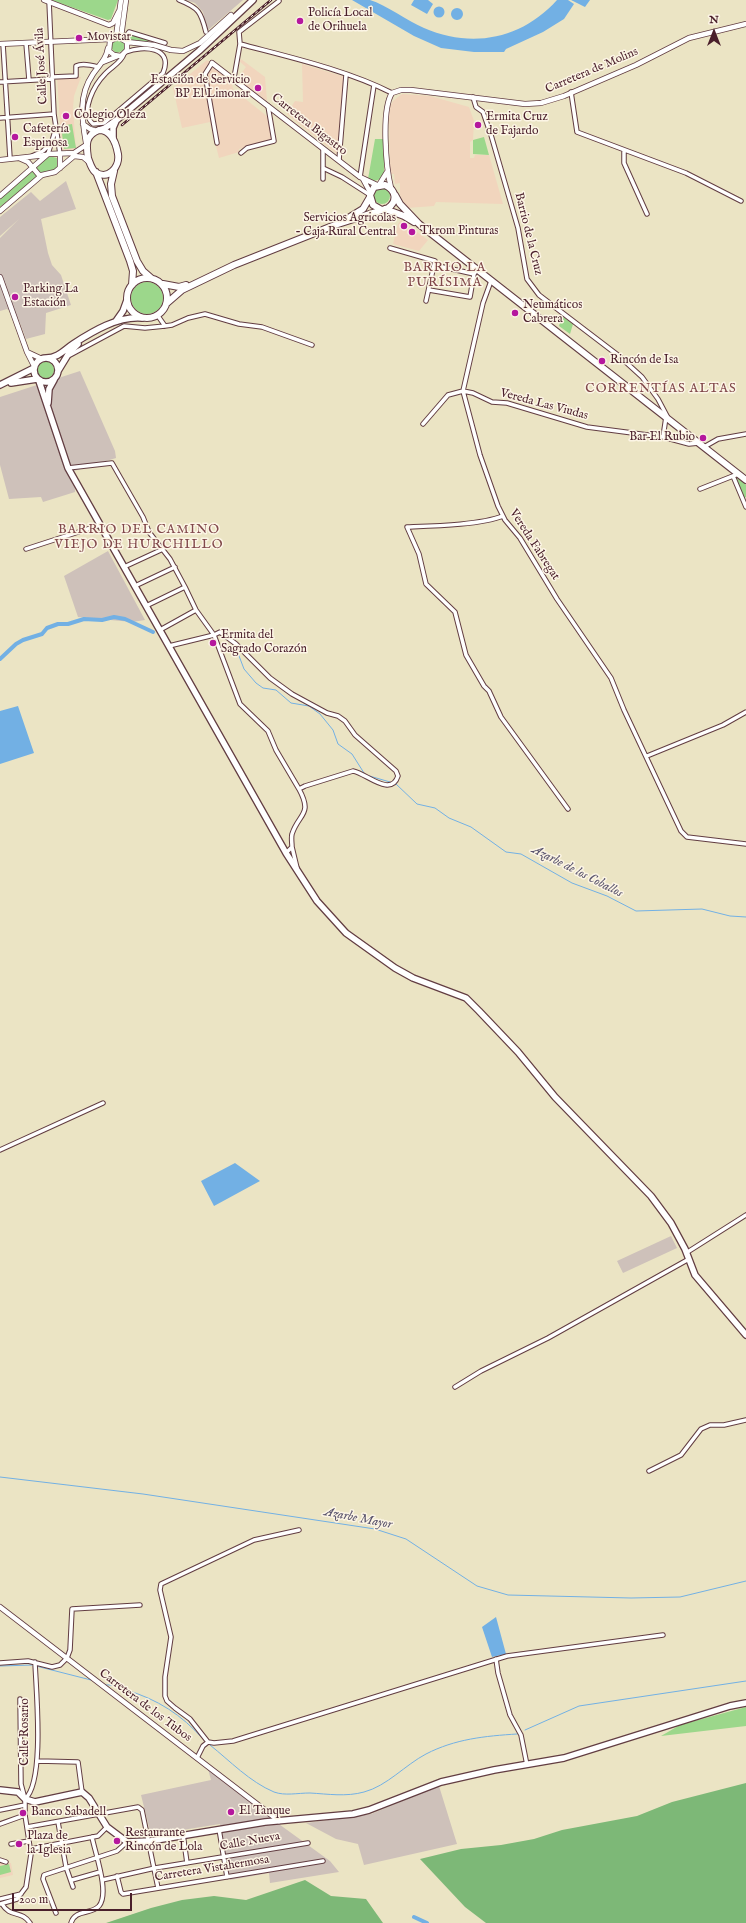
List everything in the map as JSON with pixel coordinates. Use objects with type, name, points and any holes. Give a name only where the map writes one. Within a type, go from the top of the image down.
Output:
[{"type":"main road","points":[[199,51],[231,15],[249,0]]},
{"type":"main road","points":[[115,321],[123,311],[127,300],[127,294],[132,285],[132,266],[96,172],[90,163],[86,144],[90,135],[97,130],[105,128],[118,119],[199,51],[252,0]]},
{"type":"main road","points":[[118,119],[113,128],[113,137],[119,162],[114,171],[111,184],[112,196],[137,261],[143,271],[151,278],[163,284],[179,287],[196,282]]},
{"type":"main road","points":[[97,130],[105,131],[113,137]]},
{"type":"main road","points":[[96,172],[104,175],[114,171]]},
{"type":"main road","points":[[335,225],[359,212],[366,205],[370,195],[378,185],[385,185],[391,188],[405,210],[419,224],[476,272],[491,280],[702,445],[735,475],[746,480]]},
{"type":"main road","points":[[370,195],[373,205],[404,216],[419,224]]},
{"type":"main road","points":[[0,385],[34,367],[44,358],[58,356],[73,344],[115,321],[126,318],[147,319],[158,316],[167,303],[182,290],[196,282],[284,244],[382,209],[394,202],[395,195]]},
{"type":"main road","points":[[132,285],[144,278],[151,278]]},
{"type":"main road","points":[[163,284],[166,290],[167,303]]},
{"type":"main road","points":[[127,300],[132,311],[142,318]]},
{"type":"main road","points":[[48,407],[49,389],[58,371],[67,356],[85,338]]},
{"type":"main road","points":[[44,358],[56,364],[58,371]]},
{"type":"main road","points":[[34,367],[33,372],[38,380],[48,407],[68,468],[297,873],[317,901],[346,933],[395,968],[413,978],[466,998],[475,1006],[518,1052],[555,1097],[651,1196],[670,1223],[689,1259],[695,1275],[746,1335]]},
{"type":"main road","points":[[0,385],[38,380],[50,382],[55,378]]},
{"type":"main road","points":[[0,1790],[18,1792],[25,1802],[35,1802],[82,1792],[87,1795],[98,1815],[107,1827],[127,1842],[150,1841],[218,1828],[353,1814],[369,1810],[441,1782],[479,1773],[564,1758],[722,1708],[746,1703]]},
{"type":"street","points":[[117,41],[121,0]]},
{"type":"street","points":[[118,56],[112,54],[117,41],[126,0]]},
{"type":"street","points":[[179,0],[190,4],[201,13],[206,32]]},
{"type":"street","points":[[47,1],[109,25],[113,23],[119,11]]},
{"type":"street","name":"Calle José Ávila","points":[[47,1],[51,42],[54,114],[60,155]]},
{"type":"street","points":[[234,78],[240,44],[240,32],[279,1]]},
{"type":"street","points":[[12,158],[2,44],[100,39],[154,45],[171,50],[183,51],[200,42],[231,15]]},
{"type":"street","name":"Carretera de Molins","points":[[392,93],[401,90],[411,90],[525,104],[541,103],[636,65],[689,38],[746,24]]},
{"type":"street","points":[[0,160],[78,152],[86,144],[81,112],[83,99],[89,81],[117,41],[130,32],[165,43]]},
{"type":"street","points":[[103,62],[118,56],[125,53],[139,47],[158,51],[163,56],[166,64],[163,73],[104,123],[93,124],[90,120],[88,110],[93,92],[102,76],[122,59],[125,53],[128,47],[117,41]]},
{"type":"street","points":[[26,43],[29,80]]},
{"type":"street","points":[[240,44],[307,62],[374,85],[392,93],[386,107],[387,172],[391,188]]},
{"type":"street","points":[[212,63],[204,74],[217,143]]},
{"type":"street","name":"Carretera Bigastro","points":[[212,63],[234,78],[361,178],[378,185]]},
{"type":"street","points":[[0,82],[76,76],[76,66],[78,65],[98,67]]},
{"type":"street","points":[[339,160],[346,75]]},
{"type":"street","points":[[361,178],[374,85]]},
{"type":"street","points":[[571,92],[577,132],[624,151],[686,173],[740,201]]},
{"type":"street","name":"Barrio de la Cruz","points":[[474,97],[476,107],[483,112],[492,135],[518,228],[523,264],[530,284],[539,295],[619,356],[642,377],[658,399],[667,418]]},
{"type":"street","points":[[241,153],[248,148],[274,141],[268,105]]},
{"type":"street","points":[[0,118],[54,114]]},
{"type":"street","points":[[83,124],[90,129],[97,130]]},
{"type":"street","name":"Calle José Ávila","points":[[47,155],[56,128]]},
{"type":"street","points":[[32,156],[43,151],[52,142]]},
{"type":"street","points":[[323,149],[323,179]]},
{"type":"street","points":[[624,151],[624,163],[647,214]]},
{"type":"street","points":[[0,196],[47,155]]},
{"type":"street","points":[[60,155],[60,168]]},
{"type":"street","points":[[0,210],[42,175],[55,172],[74,156],[83,157],[90,163]]},
{"type":"street","points":[[12,158],[23,159],[39,175],[42,175]]},
{"type":"street","points":[[323,168],[342,177],[370,195]]},
{"type":"street","points":[[378,185],[387,172]]},
{"type":"street","name":"Carretera Bigastro","points":[[361,178],[370,195]]},
{"type":"street","points":[[390,248],[435,261],[426,301]]},
{"type":"street","points":[[429,290],[470,297],[476,272],[434,265]]},
{"type":"street","points":[[0,277],[27,352],[34,367]]},
{"type":"street","name":"Vereda Fabregat","points":[[491,280],[483,303],[463,391],[480,455],[503,516],[520,538],[558,599],[611,678],[624,710],[647,756],[681,831],[687,837],[746,844]]},
{"type":"street","points":[[67,356],[124,326],[145,328],[172,325],[188,318],[205,314],[239,324],[262,327],[312,345]]},
{"type":"street","points":[[158,316],[165,326]]},
{"type":"street","points":[[27,352],[44,358]]},
{"type":"street","points":[[423,424],[448,395],[463,391]]},
{"type":"street","name":"Vereda Las Viudas","points":[[463,391],[473,393],[492,402],[507,403],[587,427],[663,437],[689,444],[702,445]]},
{"type":"street","points":[[663,437],[667,418]]},
{"type":"street","points":[[702,445],[746,434]]},
{"type":"street","points":[[68,468],[112,463],[143,517],[149,532],[175,567],[196,610],[214,635],[240,704],[268,731],[276,750],[305,800],[305,813],[292,835],[292,847],[296,859],[297,873]]},
{"type":"street","points":[[700,489],[735,475],[746,508]]},
{"type":"street","points":[[503,516],[495,519],[465,523],[407,527],[419,554],[426,584],[455,612],[466,655],[484,686],[490,691],[501,717],[568,809]]},
{"type":"street","points":[[26,549],[100,525]]},
{"type":"street","points":[[124,567],[163,549]]},
{"type":"street","points":[[135,586],[175,567]]},
{"type":"street","points":[[146,606],[186,587]]},
{"type":"street","points":[[160,630],[196,610]]},
{"type":"street","points":[[169,646],[214,635],[220,632],[270,678],[292,694],[327,713],[338,716],[345,721],[355,735],[396,771],[398,776],[395,782],[388,785],[356,772],[350,772],[299,789]]},
{"type":"street","points":[[647,756],[723,725],[746,712]]},
{"type":"street","points":[[286,853],[292,847]]},
{"type":"street","points":[[0,1150],[103,1102]]},
{"type":"street","points":[[686,1253],[746,1215]]},
{"type":"street","points":[[455,1387],[481,1371],[548,1338],[689,1259]]},
{"type":"street","points":[[649,1471],[681,1454],[701,1429],[710,1425],[724,1425],[746,1420]]},
{"type":"street","points":[[299,1530],[254,1540],[160,1584],[160,1590],[171,1637],[165,1677],[165,1696],[167,1701],[195,1724],[208,1742],[214,1743],[233,1741],[506,1656],[663,1634]]},
{"type":"street","points":[[0,1663],[23,1661],[56,1667],[67,1658],[70,1650],[72,1609],[140,1605]]},
{"type":"street","name":"Carretera de los Tubos","points":[[0,1607],[279,1821]]},
{"type":"street","points":[[496,1659],[510,1715],[521,1735],[527,1765]]},
{"type":"street","name":"Calle Rosario","points":[[25,1802],[33,1785],[38,1761],[35,1662]]},
{"type":"street","points":[[20,1699],[21,1784],[25,1802],[25,1815],[31,1849],[26,1887],[17,1899],[1,1904],[6,1911],[13,1914],[22,1915],[30,1923]]},
{"type":"street","points":[[197,1758],[203,1746],[208,1742]]},
{"type":"street","points":[[38,1761],[78,1762],[82,1792]]},
{"type":"street","points":[[0,1810],[25,1802]]},
{"type":"street","points":[[27,1827],[138,1807],[142,1810],[150,1841],[158,1888]]},
{"type":"street","points":[[0,1824],[25,1815]]},
{"type":"street","points":[[58,1822],[66,1867],[72,1880],[73,1887]]},
{"type":"street","points":[[31,1849],[92,1838],[100,1835],[107,1827]]},
{"type":"street","points":[[218,1828],[228,1877]]},
{"type":"street","points":[[183,1834],[187,1863]]},
{"type":"street","points":[[71,1923],[73,1918],[78,1914],[95,1909],[100,1905],[103,1892],[102,1880],[92,1838]]},
{"type":"street","points":[[11,1844],[29,1841]]},
{"type":"street","points":[[56,1914],[43,1879],[44,1874],[117,1851],[127,1842]]},
{"type":"street","name":"Calle Nueva","points":[[102,1880],[155,1868],[308,1843]]},
{"type":"street","points":[[0,1860],[6,1862]]},
{"type":"street","name":"Carretera Vistahermosa","points":[[116,1876],[122,1894],[324,1861]]},
{"type":"street","points":[[72,1880],[100,1872]]},
{"type":"street","points":[[0,1899],[21,1894]]},
{"type":"shaded area","points":[[186,0],[243,0],[207,31],[203,12],[195,3]]},
{"type":"shaded area","name":"Estación de Servicio BP El Limonar","points":[[241,59],[265,77],[267,101],[237,79],[246,67],[239,61]]},
{"type":"shaded area","points":[[207,60],[231,78],[233,89],[268,117],[272,139],[239,149],[239,152],[219,158],[210,122],[182,128],[173,88]]},
{"type":"shaded area","points":[[302,64],[345,77],[337,154],[287,114],[295,101],[303,102]]},
{"type":"shaded area","name":"Colegio Oleza","points":[[57,77],[81,77],[74,96],[73,108],[76,150],[63,150]]},
{"type":"shaded area","points":[[402,94],[430,96],[469,107],[474,121],[473,140],[470,142],[470,158],[474,158],[475,155],[489,155],[503,204],[436,202],[434,206],[407,208],[400,195],[400,183],[395,184],[394,174],[391,174],[390,169],[389,108],[393,101]]},
{"type":"shaded area","points":[[66,181],[76,209],[41,219],[52,265],[61,275],[71,305],[46,313],[45,334],[26,339],[18,318],[7,309],[0,311],[0,238],[19,219],[0,236],[0,217],[31,192],[40,201]]},
{"type":"shaded area","points":[[401,220],[428,240],[419,251],[393,244],[398,224]]},
{"type":"shaded area","points":[[80,371],[115,451],[116,458],[74,471],[75,492],[43,502],[41,497],[9,499],[0,465],[0,397]]},
{"type":"shaded area","points":[[108,551],[145,620],[132,622],[78,617],[64,576]]},
{"type":"shaded area","points":[[671,1236],[677,1248],[623,1273],[617,1261]]},
{"type":"shaded area","points":[[208,1769],[265,1814],[330,1861],[339,1872],[270,1883],[269,1873],[230,1880],[220,1824],[151,1835],[141,1795],[211,1780]]},
{"type":"shaded area","points":[[439,1786],[457,1844],[364,1865],[358,1844],[336,1839],[306,1823],[371,1814]]},
{"type":"shaded area","points":[[0,1863],[11,1863],[13,1875],[0,1878]]},
{"type":"green space","points":[[51,0],[118,0],[111,19],[108,20]]},
{"type":"green space","points":[[133,34],[149,39],[148,42],[133,41],[128,37]]},
{"type":"green space","points":[[119,39],[124,43],[125,47],[123,51],[116,53],[111,48],[111,44]]},
{"type":"green space","points":[[72,124],[76,148],[64,149],[61,126]]},
{"type":"green space","points":[[484,137],[489,155],[473,154],[473,140]]},
{"type":"green space","points":[[375,139],[384,139],[384,174],[381,179],[374,181],[368,179]]},
{"type":"green space","points":[[49,156],[57,158],[57,169],[43,172],[0,207],[0,198]]},
{"type":"green space","points":[[379,188],[385,188],[390,193],[388,202],[385,204],[379,204],[374,199],[374,193]]},
{"type":"green space","points":[[144,282],[150,282],[160,289],[163,298],[162,304],[156,311],[150,314],[144,314],[134,307],[131,301],[131,295],[138,285]]},
{"type":"green space","points":[[562,316],[573,324],[570,334],[559,326]]},
{"type":"green space","points":[[45,361],[51,364],[54,370],[51,376],[45,379],[39,376],[36,370],[39,364]]},
{"type":"green space","points":[[738,478],[746,485],[746,497],[744,498],[735,479]]},
{"type":"green space","points":[[746,1707],[746,1726],[661,1736],[680,1725]]},
{"type":"green space","points":[[746,1783],[746,1923],[486,1923],[465,1907],[420,1859],[461,1849],[501,1845],[534,1839],[562,1830],[637,1816],[672,1802]]},
{"type":"green space","points":[[9,1864],[11,1872],[0,1875],[0,1866]]},
{"type":"green space","points":[[305,1880],[331,1896],[366,1899],[383,1923],[106,1923],[151,1908],[182,1900],[214,1896],[246,1900]]},
{"type":"water","points":[[352,0],[370,0],[376,2],[424,28],[442,34],[460,38],[478,39],[512,32],[528,24],[557,0],[568,0],[574,4],[564,19],[543,32],[506,49],[504,52],[474,52],[441,48],[414,36]]},
{"type":"water","points":[[414,0],[428,0],[433,4],[427,14],[411,5]]},
{"type":"water","points":[[571,0],[590,0],[585,7]]},
{"type":"water","points":[[437,7],[441,7],[443,8],[443,16],[437,17],[434,14],[434,10]]},
{"type":"water","points":[[457,8],[461,10],[463,14],[461,18],[457,20],[453,18],[451,14],[453,10]]},
{"type":"water","points":[[18,706],[34,753],[0,764],[0,711]]},
{"type":"water","points":[[235,1163],[260,1181],[214,1206],[201,1181]]},
{"type":"water","points":[[496,1617],[506,1654],[492,1657],[482,1627]]},
{"type":"waterway","points":[[0,659],[16,644],[23,640],[42,634],[47,628],[58,624],[68,624],[84,619],[102,620],[114,617],[125,619],[153,632]]},
{"type":"waterway","points":[[236,648],[244,669],[256,683],[263,688],[276,690],[291,703],[309,706],[320,714],[333,730],[338,744],[352,754],[364,773]]},
{"type":"waterway","points":[[366,775],[390,782]]},
{"type":"waterway","name":"Azarbe de los Coballos","points":[[396,784],[417,804],[435,808],[449,818],[471,827],[506,852],[521,854],[572,883],[607,896],[636,911],[702,909],[730,916],[746,917]]},
{"type":"waterway","name":"Azarbe Mayor","points":[[0,1477],[143,1494],[375,1529],[406,1539],[477,1586],[508,1595],[631,1598],[680,1597],[746,1581]]},
{"type":"waterway","points":[[0,1666],[33,1665]]},
{"type":"waterway","points":[[36,1666],[91,1680]]},
{"type":"waterway","points":[[525,1730],[579,1706],[746,1681]]},
{"type":"waterway","points":[[105,1685],[113,1686],[137,1694],[158,1703],[178,1715],[203,1739]]},
{"type":"waterway","points":[[210,1745],[248,1777],[274,1792],[287,1794],[310,1793],[344,1795],[357,1794],[372,1789],[426,1754],[448,1745],[482,1737],[517,1734]]},
{"type":"waterway","points":[[414,1917],[427,1923]]},
{"type":"railway","points":[[122,125],[271,0]]},
{"type":"place","name":"Policía Local de Orihuela","points":[[300,21]]},
{"type":"place","name":"Movistar","points":[[79,38]]},
{"type":"place","name":"Estación de Servicio BP El Limonar","points":[[258,88]]},
{"type":"place","name":"Colegio Oleza","points":[[66,116]]},
{"type":"place","name":"Ermita Cruz de Fajardo","points":[[478,125]]},
{"type":"place","name":"Cafetería Espinosa","points":[[15,137]]},
{"type":"place","name":"Servicios Agricolas - Caja Rural Central","points":[[404,226]]},
{"type":"place","name":"Tkrom Pinturas","points":[[412,232]]},
{"type":"place","name":"Parking La Estación","points":[[15,297]]},
{"type":"place","name":"Neumáticos Cabrera","points":[[515,313]]},
{"type":"place","name":"Rincón de Isa","points":[[602,361]]},
{"type":"place","name":"Bar El Rubio","points":[[703,438]]},
{"type":"place","name":"Ermita del Sagrado Corazón","points":[[213,643]]},
{"type":"place","name":"El Tanque","points":[[231,1812]]},
{"type":"place","name":"Banco Sabadell","points":[[23,1813]]},
{"type":"place","name":"Restaurante Rincón de Lola","points":[[117,1841]]},
{"type":"place","name":"Plaza de la Iglesia","points":[[19,1844]]},
{"type":"district","name":"BARRIO LA PURÍSIMA","points":[[445,276]]},
{"type":"district","name":"CORRENTÍAS ALTAS","points":[[661,389]]},
{"type":"district","name":"BARRIO DEL CAMINO VIEJO DE HURCHILLO","points":[[139,538]]}]
